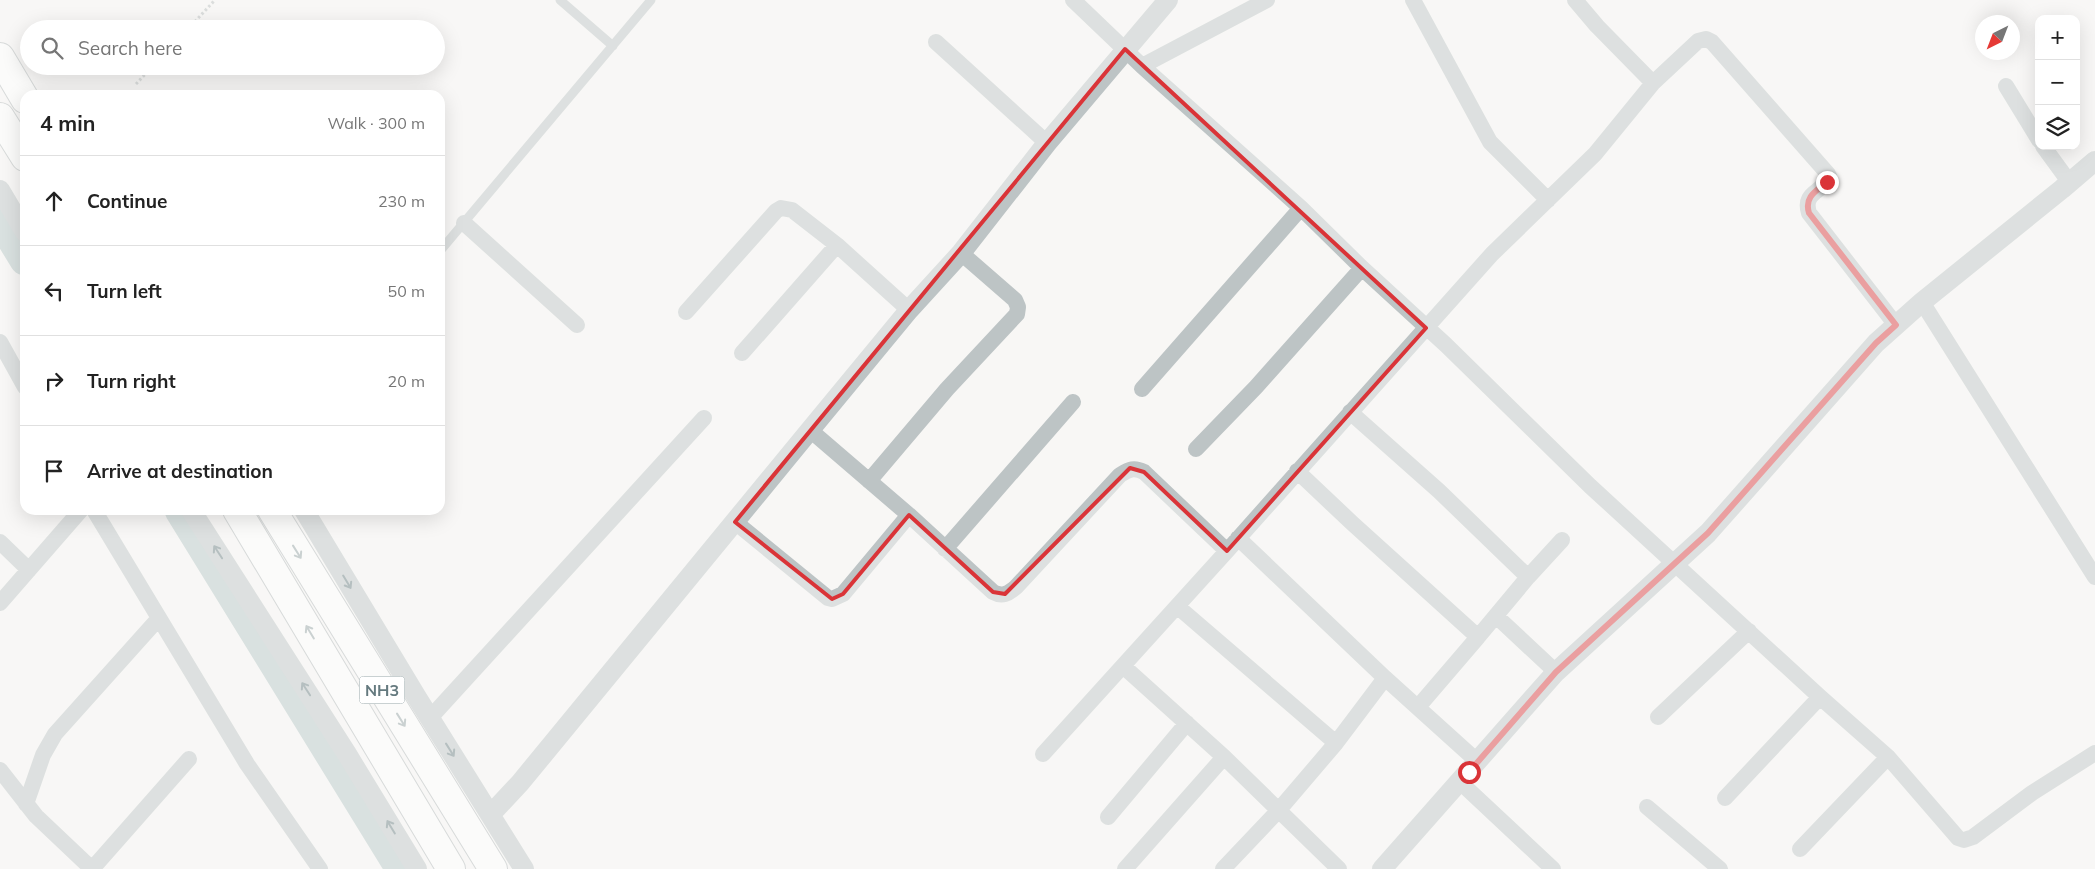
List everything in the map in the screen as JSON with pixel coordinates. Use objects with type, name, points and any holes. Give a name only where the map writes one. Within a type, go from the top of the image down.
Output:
[{"type":"highway","points":[[6,67],[20,91]]},
{"type":"highway","points":[[0,117],[20,150]]},
{"type":"highway","name":"NH3","points":[[241,515],[451,869]]},
{"type":"highway","name":"NH3","points":[[275,515],[493,869]]},
{"type":"street","points":[[1073,0],[1142,66],[1301,208],[1362,268],[1446,345],[1590,486],[1888,757],[1955,836],[1964,840],[1981,832],[2032,793],[2095,753]]},
{"type":"street","points":[[491,814],[520,783],[909,310],[960,254],[1047,144],[1168,0]]},
{"type":"street","points":[[1142,66],[1267,0]]},
{"type":"street","points":[[1414,0],[1490,142],[1548,200]]},
{"type":"street","points":[[1575,0],[1597,26],[1654,83]]},
{"type":"street","points":[[1043,754],[1178,607],[1492,254],[1595,154],[1654,83],[1698,41],[1706,39],[1712,42],[1828,174],[1827,182],[1808,199],[1809,213],[1896,325]]},
{"type":"street","points":[[936,42],[1047,144]]},
{"type":"street","points":[[6,67],[34,90]]},
{"type":"street","points":[[2006,86],[2035,133]]},
{"type":"street","points":[[2046,150],[2070,183]]},
{"type":"street","points":[[1382,869],[1556,672],[1708,533],[1876,343],[1922,302],[2095,161]]},
{"type":"street","points":[[0,190],[20,224]]},
{"type":"street","points":[[686,312],[776,211],[781,208],[792,210],[837,245],[909,310]]},
{"type":"street","points":[[1142,388],[1301,208]]},
{"type":"street","points":[[464,223],[577,325]]},
{"type":"street","points":[[742,353],[837,245]]},
{"type":"street","points":[[869,481],[947,389],[1017,314],[1018,307],[1015,300],[960,254]]},
{"type":"street","points":[[1196,449],[1256,386],[1362,268]]},
{"type":"street","points":[[1922,302],[2095,577]]},
{"type":"street","points":[[0,342],[20,378]]},
{"type":"street","points":[[945,549],[1073,402]]},
{"type":"street","points":[[1350,412],[1439,491],[1528,577]]},
{"type":"street","points":[[430,718],[704,418]]},
{"type":"street","points":[[810,430],[909,515],[993,592],[999,595],[1005,594],[1016,587],[1120,474],[1130,468],[1137,468],[1144,472],[1227,551]]},
{"type":"street","points":[[1297,471],[1478,637]]},
{"type":"street","points":[[0,603],[77,515]]},
{"type":"street","points":[[97,515],[247,764],[320,869]]},
{"type":"street","points":[[194,515],[347,754],[417,869]]},
{"type":"street","points":[[307,515],[524,869]]},
{"type":"street","points":[[735,522],[828,598],[832,599],[843,594],[909,515]]},
{"type":"street","points":[[1238,538],[1385,678],[1478,762]]},
{"type":"street","points":[[1418,707],[1528,577],[1562,540]]},
{"type":"street","points":[[0,542],[29,570]]},
{"type":"street","points":[[1178,607],[1336,743]]},
{"type":"street","points":[[1496,616],[1556,672]]},
{"type":"street","points":[[26,804],[43,755],[55,734],[159,618]]},
{"type":"street","points":[[1658,717],[1748,631]]},
{"type":"street","points":[[1123,666],[1224,757],[1339,869]]},
{"type":"street","points":[[1223,869],[1278,811],[1336,743],[1385,678]]},
{"type":"street","points":[[1725,798],[1820,697]]},
{"type":"street","points":[[1108,817],[1187,724]]},
{"type":"street","points":[[1126,869],[1224,757]]},
{"type":"street","points":[[1800,849],[1888,757]]},
{"type":"street","points":[[0,770],[43,824],[92,869],[189,759]]},
{"type":"street","points":[[1460,782],[1553,869]]},
{"type":"street","points":[[1647,807],[1720,869]]},
{"type":"lane","points":[[560,0],[613,46]]},
{"type":"lane","points":[[445,245],[652,0]]},
{"type":"path","points":[[196,20],[215,0]]},
{"type":"path","points":[[136,84],[144,75]]},
{"type":"highlighted area","points":[[1125,49],[1426,328],[1227,551],[1144,472],[1130,468],[1005,594],[993,592],[909,515],[843,594],[832,599],[735,522]]},
{"type":"waterway","points":[[0,219],[20,252]]},
{"type":"waterway","points":[[183,515],[401,869]]},
{"type":"route","points":[[1469,772],[1556,672],[1708,533],[1876,343],[1896,325],[1809,213],[1807,207],[1808,199],[1827,182]]}]
